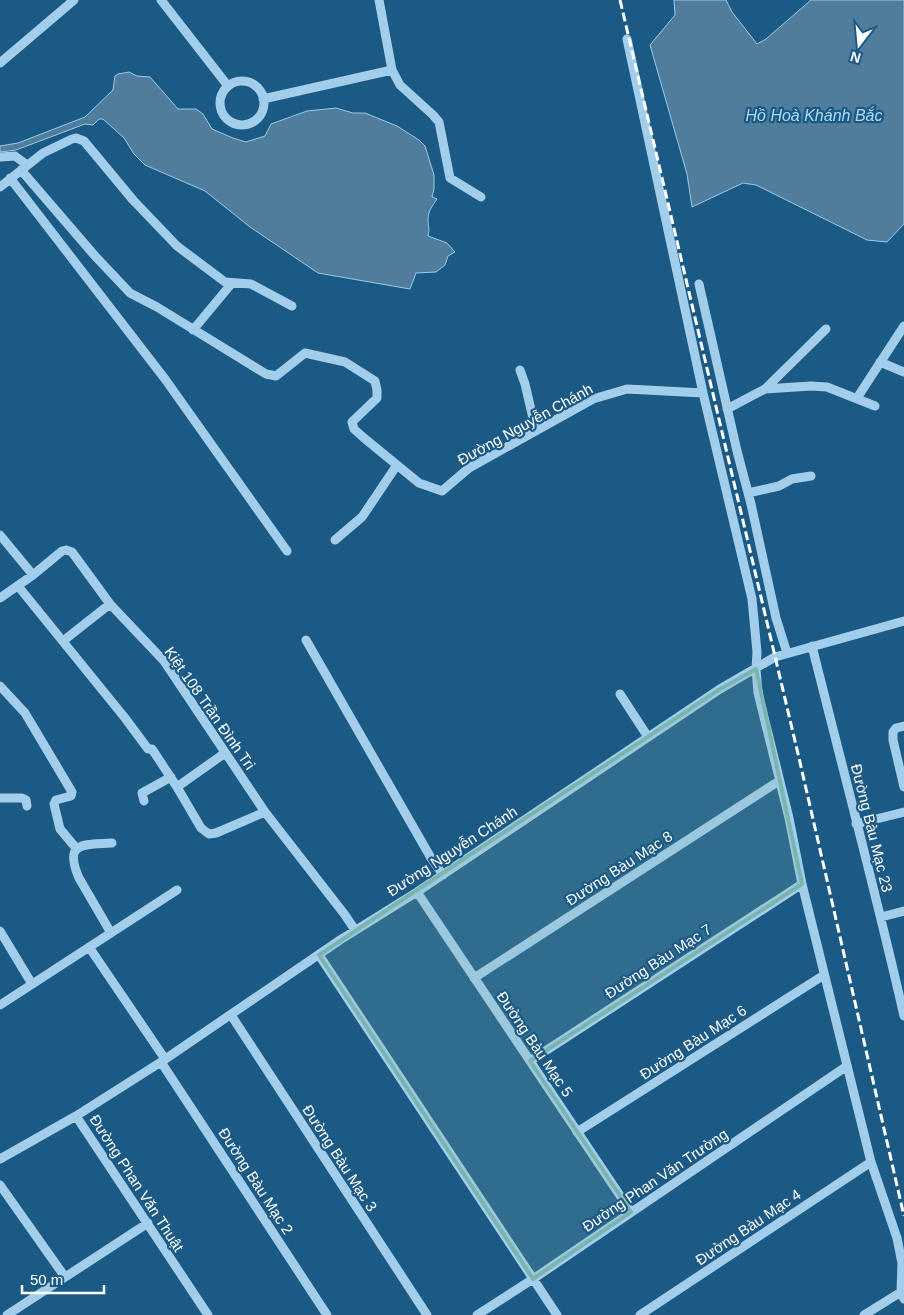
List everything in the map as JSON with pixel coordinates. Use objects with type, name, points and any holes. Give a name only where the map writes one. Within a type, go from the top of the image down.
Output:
[{"type":"street","points":[[0,64],[74,0]]},
{"type":"street","points":[[161,0],[228,86]]},
{"type":"street","points":[[379,0],[392,70],[400,85],[433,115],[438,122],[450,178],[481,197]]},
{"type":"street","points":[[627,39],[703,393],[752,599],[757,652],[758,693],[789,818],[802,884],[871,1162],[897,1238],[902,1263],[903,1295],[864,1315]]},
{"type":"street","points":[[263,99],[392,70]]},
{"type":"street","points":[[240,81],[252,83],[262,92],[265,104],[260,116],[250,124],[238,125],[227,119],[221,108],[221,96],[228,86],[240,81]]},
{"type":"street","points":[[0,187],[43,153],[72,139],[76,138],[84,141],[133,200],[177,246],[225,282],[251,284],[292,306]]},
{"type":"street","points":[[0,157],[14,156],[24,167]]},
{"type":"street","name":"Đường Nguyễn Chánh","points":[[24,167],[94,256],[130,293],[266,374],[276,376],[305,353],[345,362],[375,381],[377,398],[352,422],[354,429],[419,483],[442,491],[469,468],[593,399],[627,389],[703,393]]},
{"type":"street","points":[[10,178],[166,379],[287,551]]},
{"type":"street","points":[[193,330],[232,282]]},
{"type":"street","points":[[699,284],[776,618],[787,652]]},
{"type":"street","points":[[857,398],[904,326]]},
{"type":"street","points":[[727,409],[765,389],[826,329]]},
{"type":"street","points":[[880,362],[904,372]]},
{"type":"street","points":[[520,370],[536,431]]},
{"type":"street","points":[[765,389],[828,387],[875,406]]},
{"type":"street","points":[[335,540],[362,517],[397,465]]},
{"type":"street","points":[[748,493],[779,486],[792,479],[811,476]]},
{"type":"street","points":[[0,535],[33,576]]},
{"type":"street","name":"Kiệt 108 Trần Đình Tri","points":[[0,598],[33,576],[66,550],[72,552],[110,604],[164,661],[265,812],[355,930]]},
{"type":"street","points":[[18,586],[148,749],[152,749],[201,828],[209,834],[216,833],[265,812]]},
{"type":"street","points":[[63,641],[110,604]]},
{"type":"street","name":"Đường Nguyễn Chánh","points":[[0,1159],[76,1116],[163,1060],[355,930],[443,875],[720,689],[787,652],[904,621]]},
{"type":"street","points":[[306,640],[431,858],[443,875]]},
{"type":"street","name":"Đường Bàu Mạc 23","points":[[812,646],[881,917],[904,1016]]},
{"type":"street","points":[[0,686],[25,713],[72,792],[71,796],[56,800],[54,804],[60,829],[76,848]]},
{"type":"street","points":[[620,694],[648,737]]},
{"type":"street","points":[[904,726],[893,732],[893,740],[904,787]]},
{"type":"street","points":[[177,787],[225,753]]},
{"type":"street","points":[[144,801],[142,793],[171,777]]},
{"type":"street","name":"Đường Bàu Mạc 8","points":[[474,978],[779,781]]},
{"type":"street","points":[[0,798],[22,798],[26,800],[27,806]]},
{"type":"street","points":[[856,824],[904,812]]},
{"type":"street","points":[[111,933],[75,868],[74,854],[76,848],[82,845],[112,843]]},
{"type":"street","name":"Đường Bàu Mạc 7","points":[[530,1061],[802,884]]},
{"type":"street","points":[[0,1005],[177,890]]},
{"type":"street","name":"Đường Bàu Mạc 5","points":[[417,892],[631,1212]]},
{"type":"street","points":[[881,917],[904,911]]},
{"type":"street","points":[[0,931],[32,984]]},
{"type":"street","points":[[90,947],[163,1060]]},
{"type":"street","points":[[318,955],[557,1315]]},
{"type":"street","points":[[894,971],[904,969]]},
{"type":"street","name":"Đường Bàu Mạc 6","points":[[577,1132],[824,975]]},
{"type":"street","name":"Đường Bàu Mạc 3","points":[[231,1015],[427,1315]]},
{"type":"street","name":"Đường Bàu Mạc 2","points":[[163,1060],[327,1315]]},
{"type":"street","name":"Đường Phan Văn Trường","points":[[477,1315],[847,1066]]},
{"type":"street","name":"Đường Phan Văn Thuật","points":[[76,1116],[208,1315]]},
{"type":"street","name":"Đường Bàu Mạc 4","points":[[640,1315],[871,1162]]},
{"type":"street","points":[[0,1185],[65,1277]]},
{"type":"street","points":[[7,1315],[148,1223]]},
{"type":"highlighted area","points":[[756,669],[802,884],[530,1061],[631,1212],[533,1279],[319,955],[720,689]]},
{"type":"water","name":"Hồ Hoà Khánh Bắc","points":[[674,0],[726,0],[732,12],[757,44],[766,39],[811,0],[904,0],[904,224],[887,242],[867,240],[756,185],[743,183],[692,207],[687,174],[650,45],[675,15]]},
{"type":"water","points":[[129,72],[137,76],[150,77],[178,109],[196,109],[203,114],[212,129],[246,142],[265,136],[271,124],[307,111],[336,108],[353,113],[365,113],[397,126],[425,146],[434,175],[432,197],[437,199],[429,213],[428,236],[447,243],[455,252],[448,256],[445,265],[436,272],[416,273],[410,289],[318,273],[250,227],[205,191],[145,165],[134,154],[124,138],[103,119],[99,119],[93,125],[85,124],[16,150],[0,152],[0,146],[18,143],[85,117],[113,90],[115,76]]},
{"type":"railway","points":[[620,0],[799,758],[904,1216]]}]
